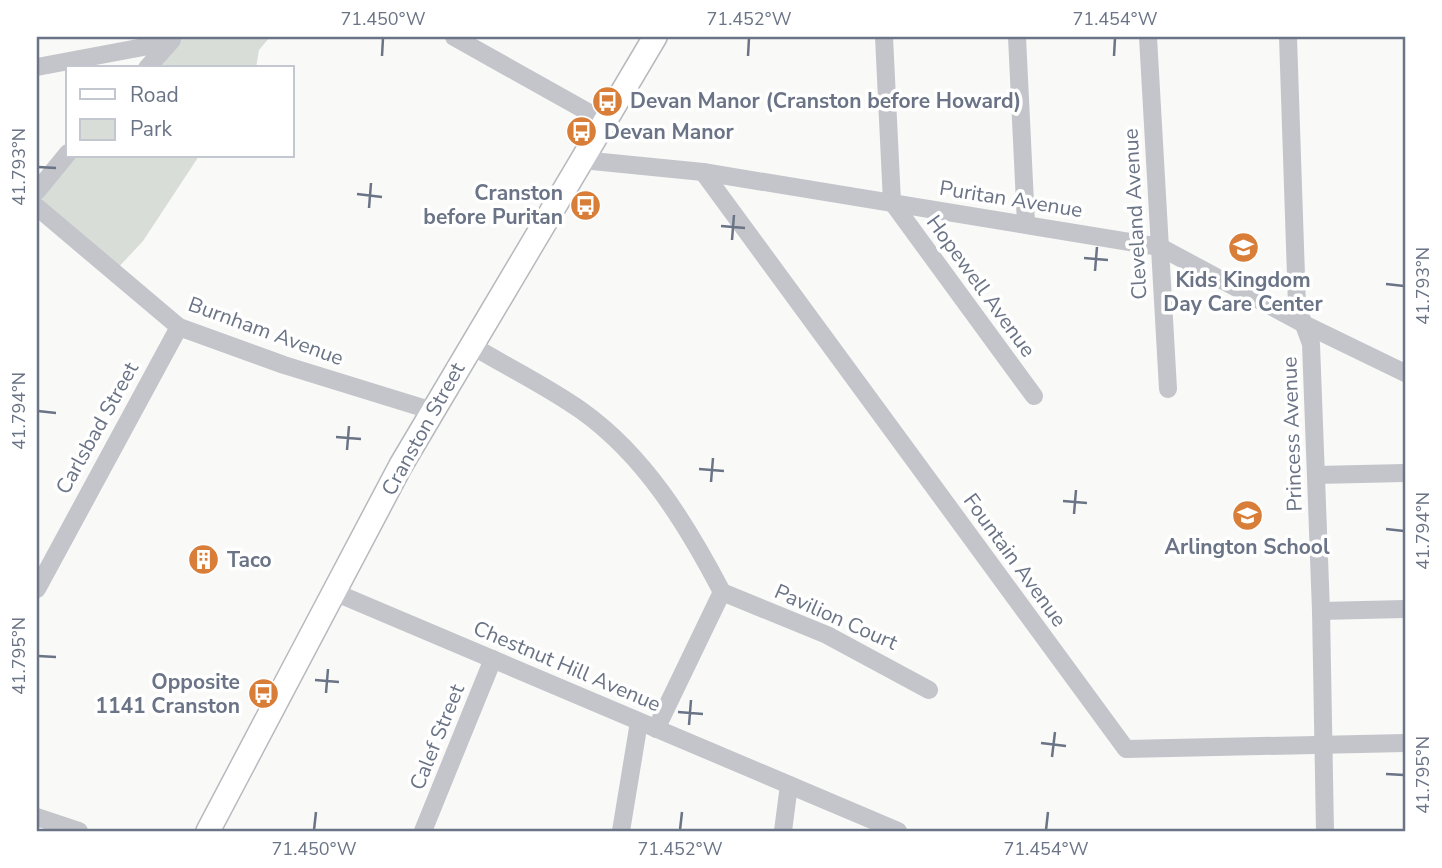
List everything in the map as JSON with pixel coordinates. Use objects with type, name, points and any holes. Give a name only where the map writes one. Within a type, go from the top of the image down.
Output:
[{"type":"main road","name":"Cranston Street","points":[[208,831],[433,411],[655,37]]},
{"type":"street","points":[[454,37],[604,121]]},
{"type":"street","points":[[884,37],[892,202]]},
{"type":"street","points":[[1017,37],[1026,224]]},
{"type":"street","name":"Cleveland Avenue","points":[[1148,37],[1167,389]]},
{"type":"street","name":"Princess Avenue","points":[[1288,37],[1297,306],[1311,344],[1321,611],[1325,831]]},
{"type":"street","points":[[37,67],[173,39]]},
{"type":"street","points":[[149,66],[173,39]]},
{"type":"street","points":[[37,191],[66,155]]},
{"type":"street","name":"Puritan Avenue","points":[[582,160],[703,172],[1160,247],[1304,324],[1405,373]]},
{"type":"street","name":"Fountain Avenue","points":[[703,172],[1126,749],[1405,743]]},
{"type":"street","name":"Hopewell Avenue","points":[[892,202],[1034,396]]},
{"type":"street","name":"Burnham Avenue","points":[[37,207],[179,327],[284,365],[433,411]]},
{"type":"street","name":"Carlsbad Street","points":[[37,589],[179,327]]},
{"type":"street","points":[[471,345],[582,411],[629,451],[690,531],[722,592],[656,729]]},
{"type":"street","points":[[1316,475],[1405,473]]},
{"type":"street","name":"Chestnut Hill Avenue","points":[[334,592],[898,831]]},
{"type":"street","name":"Pavilion Court","points":[[722,592],[827,635],[929,690]]},
{"type":"street","points":[[1321,611],[1405,609]]},
{"type":"street","name":"Calef Street","points":[[423,831],[493,660]]},
{"type":"street","points":[[621,831],[639,722]]},
{"type":"street","points":[[783,831],[789,785]]},
{"type":"street","points":[[37,817],[79,831]]},
{"type":"green space","points":[[177,37],[270,37],[259,50],[256,66],[149,66]]},
{"type":"green space","points":[[66,158],[198,158],[143,241],[114,272],[37,209],[37,192]]},
{"type":"place","name":"Devan Manor (Cranston before Howard)","points":[[607,101]]},
{"type":"place","name":"Devan Manor","points":[[581,132]]},
{"type":"place","name":"Cranston before Puritan","points":[[586,205]]},
{"type":"place","name":"Kids Kingdom Day Care Center","points":[[1243,248]]},
{"type":"place","name":"Arlington School","points":[[1247,515]]},
{"type":"place","name":"Taco","points":[[204,560]]},
{"type":"place","name":"Opposite 1141 Cranston","points":[[263,694]]}]
